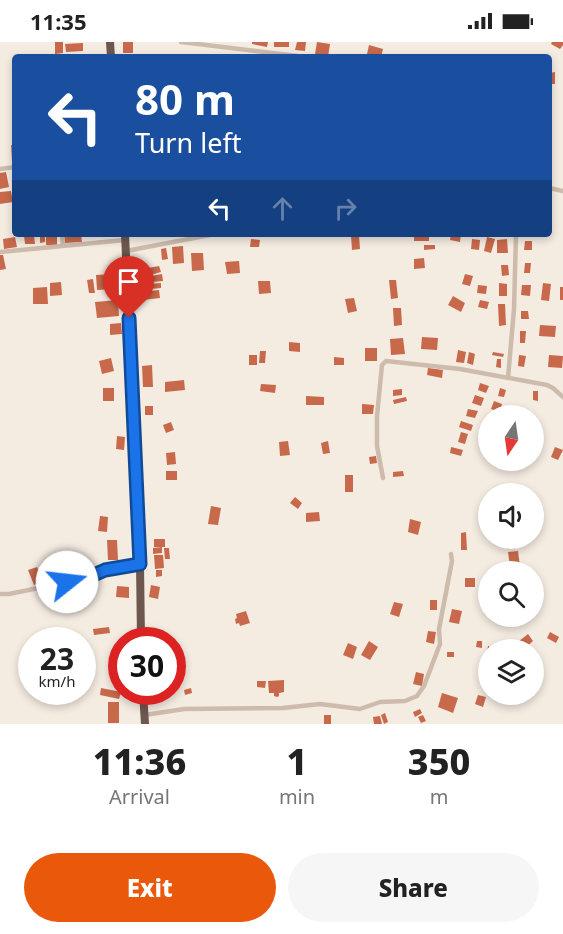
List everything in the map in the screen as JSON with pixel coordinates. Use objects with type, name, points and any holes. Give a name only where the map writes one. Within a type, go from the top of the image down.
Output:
[{"type":"highway","points":[[125,237],[141,627]]},
{"type":"street","points":[[181,42],[281,54]]},
{"type":"street","points":[[62,237],[63,246]]},
{"type":"street","points":[[0,252],[125,237]]},
{"type":"street","points":[[126,251],[199,237]]},
{"type":"street","points":[[507,378],[514,309],[516,237]]},
{"type":"street","points":[[383,478],[377,446],[377,416],[382,365],[386,361],[460,369],[547,385],[563,398]]},
{"type":"street","points":[[145,719],[184,709],[283,708],[320,704],[360,709],[380,702],[405,701],[417,696],[424,686],[440,644],[439,629],[452,561],[451,554]]},
{"type":"street","points":[[0,594],[87,578],[105,570],[140,564]]},
{"type":"building","points":[[55,42],[63,42],[63,53],[55,54]]},
{"type":"building","points":[[123,42],[133,42],[133,53],[123,53]]},
{"type":"building","points":[[252,42],[268,42],[267,47],[252,44]]},
{"type":"building","points":[[274,42],[289,42],[289,47],[274,47]]},
{"type":"building","points":[[297,42],[306,42],[305,51],[295,50]]},
{"type":"building","points":[[317,42],[330,44],[328,54],[315,54]]},
{"type":"building","points":[[552,42],[563,42],[563,45],[560,49],[551,44]]},
{"type":"building","points":[[83,43],[83,51],[66,52],[65,44]]},
{"type":"building","points":[[369,45],[383,49],[382,54],[367,54]]},
{"type":"building","points":[[552,72],[555,72],[555,84],[552,84]]},
{"type":"building","points":[[6,172],[9,187],[0,189],[0,173]]},
{"type":"building","points":[[11,191],[12,202],[0,204],[0,192]]},
{"type":"building","points":[[15,237],[17,247],[4,249],[3,239]]},
{"type":"building","points":[[24,237],[34,237],[35,244],[25,244]]},
{"type":"building","points":[[40,237],[45,237],[45,242],[40,243]]},
{"type":"building","points":[[46,237],[57,237],[57,245],[46,245]]},
{"type":"building","points":[[64,237],[81,237],[82,242],[65,243]]},
{"type":"building","points":[[351,237],[359,237],[360,249],[352,250]]},
{"type":"building","points":[[414,237],[429,237],[429,241],[414,241]]},
{"type":"building","points":[[450,237],[461,237],[460,242],[450,240]]},
{"type":"building","points":[[487,237],[495,239],[491,253],[484,251]]},
{"type":"building","points":[[251,239],[260,240],[259,247],[250,247]]},
{"type":"building","points":[[472,239],[480,240],[479,250],[471,249]]},
{"type":"building","points":[[507,239],[508,253],[497,253],[497,240]]},
{"type":"building","points":[[525,241],[532,241],[532,250],[524,250]]},
{"type":"building","points":[[424,245],[435,245],[435,249],[424,250]]},
{"type":"building","points":[[183,246],[184,263],[173,264],[172,247]]},
{"type":"building","points":[[166,248],[168,259],[162,260],[161,249]]},
{"type":"building","points":[[191,253],[203,253],[204,270],[192,271]]},
{"type":"building","points":[[0,255],[3,255],[6,269],[0,270]]},
{"type":"building","points":[[424,258],[425,268],[414,269],[414,259]]},
{"type":"building","points":[[239,261],[240,273],[227,274],[225,262]]},
{"type":"building","points":[[525,263],[531,263],[530,273],[524,273]]},
{"type":"building","points":[[501,265],[508,265],[509,275],[502,276]]},
{"type":"building","points":[[159,266],[161,272],[150,275],[148,268]]},
{"type":"building","points":[[141,270],[144,281],[137,283],[134,272]]},
{"type":"building","points":[[113,274],[114,289],[97,290],[96,275]]},
{"type":"building","points":[[162,274],[163,281],[152,282],[151,276]]},
{"type":"building","points":[[465,274],[473,276],[470,286],[462,284]]},
{"type":"building","points":[[93,279],[95,293],[89,293],[87,280]]},
{"type":"building","points":[[389,280],[396,280],[398,298],[391,299]]},
{"type":"building","points":[[258,281],[270,281],[271,293],[259,294]]},
{"type":"building","points":[[61,282],[62,295],[50,296],[50,283]]},
{"type":"building","points":[[161,283],[161,288],[150,289],[149,284]]},
{"type":"building","points":[[499,283],[507,284],[507,296],[499,296]]},
{"type":"building","points":[[543,283],[551,284],[549,301],[541,300]]},
{"type":"building","points":[[478,285],[487,286],[486,294],[477,293]]},
{"type":"building","points":[[522,285],[531,285],[530,296],[521,295]]},
{"type":"building","points":[[47,287],[48,304],[33,304],[33,288]]},
{"type":"building","points":[[560,287],[563,287],[563,300],[560,300]]},
{"type":"building","points":[[159,290],[160,298],[143,300],[142,292]]},
{"type":"building","points":[[453,296],[465,303],[461,312],[448,305]]},
{"type":"building","points":[[354,298],[357,311],[348,313],[345,299]]},
{"type":"building","points":[[118,300],[119,316],[97,318],[95,302]]},
{"type":"building","points":[[480,300],[489,302],[487,309],[478,307]]},
{"type":"building","points":[[498,304],[505,304],[506,325],[499,326]]},
{"type":"building","points":[[393,308],[401,308],[402,325],[394,326]]},
{"type":"building","points":[[521,311],[528,311],[529,319],[521,319]]},
{"type":"building","points":[[121,323],[122,334],[110,335],[110,324]]},
{"type":"building","points":[[540,325],[556,326],[555,337],[539,336]]},
{"type":"building","points":[[520,331],[526,331],[525,343],[520,343]]},
{"type":"building","points":[[422,337],[438,338],[437,350],[421,349]]},
{"type":"building","points":[[403,338],[405,354],[391,355],[390,339]]},
{"type":"building","points":[[289,342],[300,343],[300,352],[289,351]]},
{"type":"building","points":[[365,348],[377,348],[377,361],[365,361]]},
{"type":"building","points":[[458,350],[466,352],[464,363],[456,362]]},
{"type":"building","points":[[260,351],[266,351],[265,363],[259,363]]},
{"type":"building","points":[[469,352],[475,354],[473,365],[467,363]]},
{"type":"building","points":[[493,352],[504,354],[503,357],[492,355]]},
{"type":"building","points":[[249,355],[257,355],[257,365],[249,365]]},
{"type":"building","points":[[519,355],[526,356],[524,367],[518,366]]},
{"type":"building","points":[[549,355],[563,356],[562,368],[548,367]]},
{"type":"building","points":[[334,357],[344,358],[344,365],[334,365]]},
{"type":"building","points":[[111,358],[114,371],[102,374],[99,361]]},
{"type":"building","points":[[497,359],[501,359],[501,368],[496,367]]},
{"type":"building","points":[[152,365],[153,387],[143,387],[142,366]]},
{"type":"building","points":[[428,368],[443,370],[442,378],[427,375]]},
{"type":"building","points":[[184,380],[185,390],[165,392],[165,382]]},
{"type":"building","points":[[480,383],[489,386],[486,393],[478,390]]},
{"type":"building","points":[[261,384],[276,385],[275,393],[260,391]]},
{"type":"building","points":[[103,388],[114,388],[114,401],[103,401]]},
{"type":"building","points":[[500,388],[506,390],[504,397],[498,396]]},
{"type":"building","points":[[402,389],[402,395],[393,396],[393,390]]},
{"type":"building","points":[[533,391],[538,391],[538,401],[533,400]]},
{"type":"building","points":[[475,395],[484,398],[481,405],[472,403]]},
{"type":"building","points":[[306,396],[324,397],[324,405],[306,405]]},
{"type":"building","points":[[406,397],[407,401],[394,404],[393,400]]},
{"type":"building","points":[[494,401],[502,404],[502,405],[492,405]]},
{"type":"building","points":[[362,404],[374,405],[373,414],[362,414]]},
{"type":"building","points":[[145,406],[153,406],[153,415],[145,415]]},
{"type":"building","points":[[468,409],[478,411],[475,418],[466,416]]},
{"type":"building","points":[[461,421],[473,425],[471,431],[459,427]]},
{"type":"building","points":[[171,422],[174,430],[166,433],[163,425]]},
{"type":"building","points":[[461,432],[468,434],[465,444],[458,442]]},
{"type":"building","points":[[117,436],[125,437],[124,450],[116,449]]},
{"type":"building","points":[[288,441],[290,455],[280,456],[279,442]]},
{"type":"building","points":[[328,441],[330,453],[323,454],[321,443]]},
{"type":"building","points":[[451,447],[463,450],[461,456],[450,453]]},
{"type":"building","points":[[555,447],[563,450],[558,460],[551,457]]},
{"type":"building","points":[[175,452],[176,464],[167,465],[166,453]]},
{"type":"building","points":[[376,456],[377,463],[370,464],[369,457]]},
{"type":"building","points":[[166,471],[177,471],[177,480],[166,480]]},
{"type":"building","points":[[403,471],[404,476],[393,477],[393,472]]},
{"type":"building","points":[[345,475],[353,475],[353,492],[345,492]]},
{"type":"building","points":[[295,497],[302,503],[298,509],[290,503]]},
{"type":"building","points":[[211,506],[221,508],[218,525],[208,524]]},
{"type":"building","points":[[319,512],[320,521],[306,522],[306,513]]},
{"type":"building","points":[[100,516],[108,517],[107,532],[98,531]]},
{"type":"building","points":[[410,519],[421,522],[418,535],[408,532]]},
{"type":"building","points":[[466,532],[467,550],[461,550],[461,533]]},
{"type":"building","points":[[154,539],[165,539],[165,547],[154,547]]},
{"type":"building","points":[[107,540],[117,540],[118,560],[108,560]]},
{"type":"building","points":[[162,547],[162,553],[153,554],[153,548]]},
{"type":"building","points":[[164,548],[169,548],[170,559],[165,559]]},
{"type":"building","points":[[518,551],[519,561],[509,561],[508,552]]},
{"type":"building","points":[[154,555],[163,555],[164,568],[155,569]]},
{"type":"building","points":[[37,567],[43,582],[34,585],[28,570]]},
{"type":"building","points":[[156,570],[162,570],[162,576],[156,577]]},
{"type":"building","points":[[465,578],[475,578],[475,587],[465,587]]},
{"type":"building","points":[[151,585],[160,587],[158,599],[149,597]]},
{"type":"building","points":[[117,586],[129,587],[129,598],[116,597]]},
{"type":"building","points":[[430,600],[437,600],[437,610],[430,610]]},
{"type":"building","points":[[394,602],[403,604],[399,617],[390,614]]},
{"type":"building","points":[[452,609],[462,611],[459,624],[449,622]]},
{"type":"building","points":[[246,611],[250,623],[240,626],[239,623],[236,624],[236,614]]},
{"type":"building","points":[[108,627],[108,633],[96,635],[96,629]]},
{"type":"building","points":[[428,631],[436,632],[434,644],[426,642]]},
{"type":"building","points":[[550,632],[559,637],[556,643],[547,638]]},
{"type":"building","points":[[528,634],[532,639],[522,639]]},
{"type":"building","points":[[369,641],[378,647],[370,660],[361,655]]},
{"type":"building","points":[[348,643],[357,647],[353,659],[343,655]]},
{"type":"building","points":[[447,652],[454,652],[454,657],[447,657]]},
{"type":"building","points":[[416,672],[424,674],[422,686],[413,684]]},
{"type":"building","points":[[284,680],[284,692],[279,693],[277,697],[274,693],[269,693],[268,681]]},
{"type":"building","points":[[257,681],[266,681],[265,688],[257,687]]},
{"type":"building","points":[[101,688],[108,689],[108,697],[100,695]]},
{"type":"building","points":[[191,688],[192,693],[186,695],[186,689]]},
{"type":"building","points":[[442,693],[458,698],[453,713],[438,707]]},
{"type":"building","points":[[108,705],[119,705],[119,723],[108,723]]},
{"type":"building","points":[[420,709],[422,713],[415,717],[413,712]]},
{"type":"building","points":[[385,713],[388,722],[384,724],[381,715]]},
{"type":"building","points":[[324,715],[331,715],[331,724],[324,724]]},
{"type":"building","points":[[423,715],[426,721],[421,723],[418,717]]},
{"type":"building","points":[[380,716],[382,724],[374,724],[373,717]]},
{"type":"route","points":[[67,582],[87,578],[105,570],[140,564],[129,318]]}]
